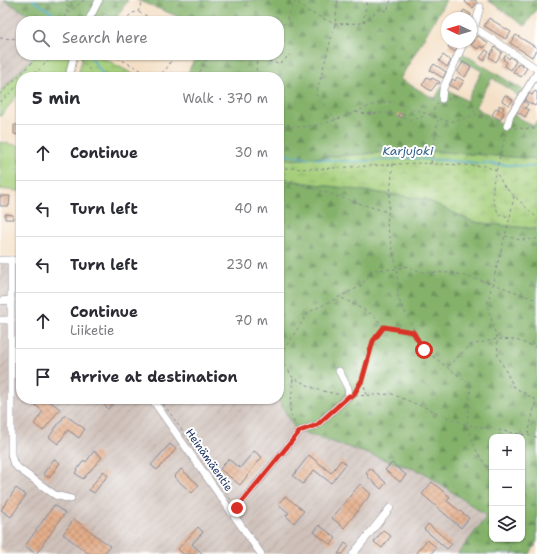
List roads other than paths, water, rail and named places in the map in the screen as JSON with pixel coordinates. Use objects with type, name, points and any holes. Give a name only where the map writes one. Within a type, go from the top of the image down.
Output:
[{"type":"street","points":[[91,16],[99,0]]},
{"type":"street","points":[[477,16],[480,7]]},
{"type":"street","points":[[477,30],[537,69]]},
{"type":"street","points":[[442,98],[443,89],[461,48]]},
{"type":"street","points":[[70,72],[73,60]]},
{"type":"street","points":[[508,127],[510,116],[537,73]]},
{"type":"street","points":[[0,260],[16,260]]},
{"type":"street","points":[[11,260],[10,446],[13,462],[18,468],[55,495],[71,499]]},
{"type":"street","points":[[0,301],[11,300]]},
{"type":"street","points":[[0,320],[11,320]]},
{"type":"street","points":[[231,512],[237,508],[272,463],[289,447],[300,431],[317,425],[349,396],[348,388],[339,371]]},
{"type":"street","name":"Heinämäentie","points":[[155,404],[261,554]]},
{"type":"street","points":[[353,554],[390,508]]},
{"type":"waterway","name":"Karjujoki","points":[[33,0],[53,13],[59,15]]},
{"type":"waterway","name":"Karjujoki","points":[[93,60],[101,72]]},
{"type":"waterway","name":"Karjujoki","points":[[284,154],[299,157],[354,162],[409,158],[537,167]]}]
